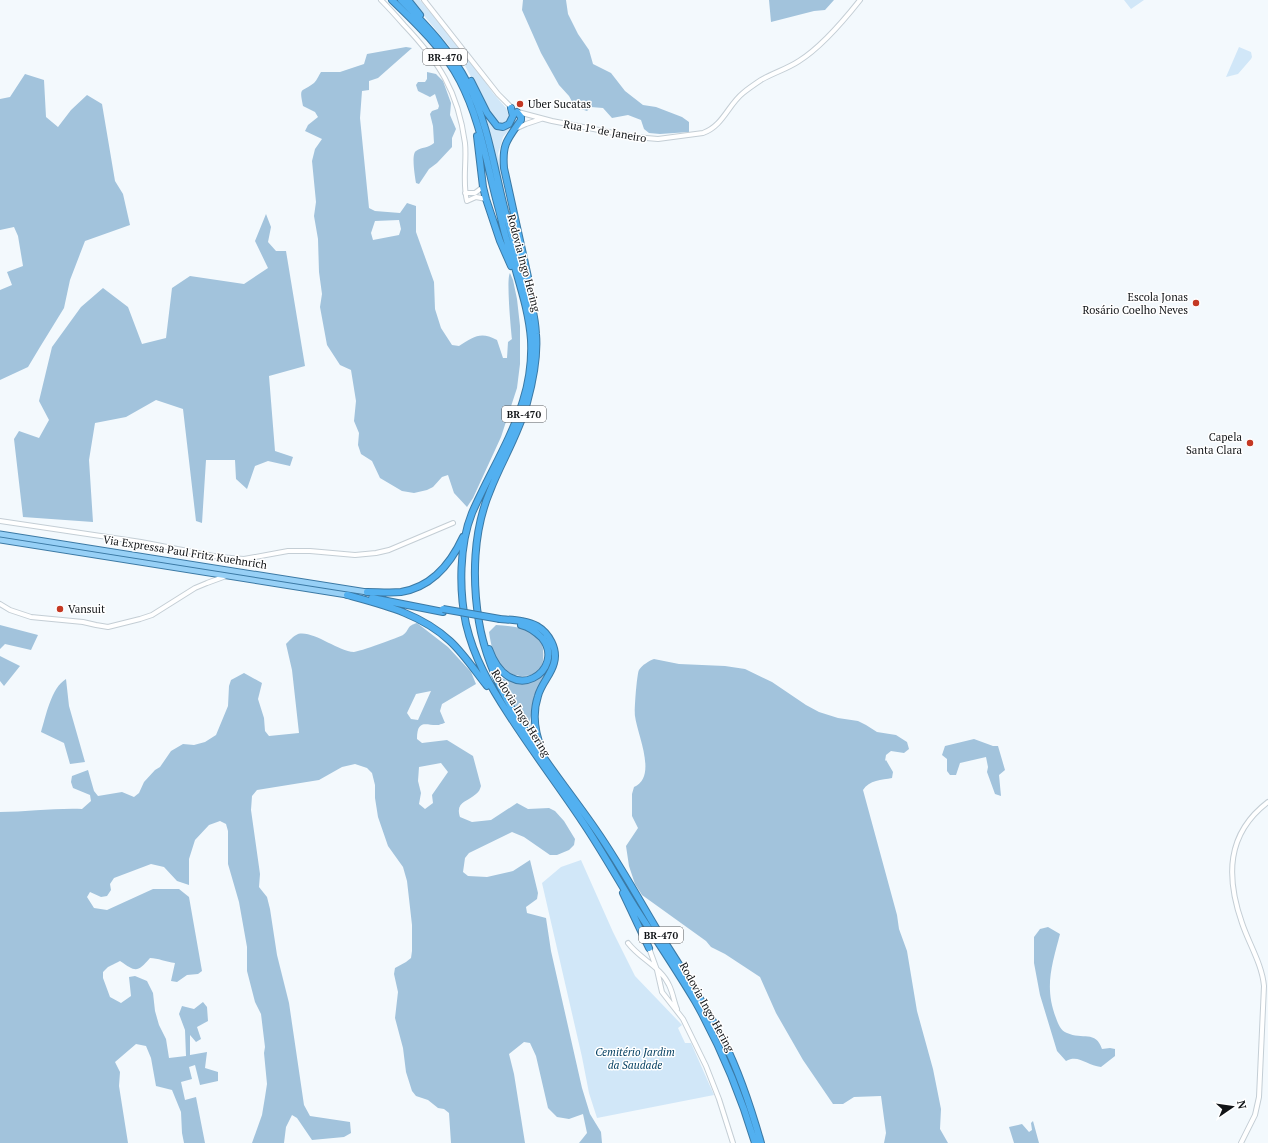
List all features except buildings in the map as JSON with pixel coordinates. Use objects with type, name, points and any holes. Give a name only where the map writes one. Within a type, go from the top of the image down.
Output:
[{"type":"highway","name":"Rodovia Ingo Hering","points":[[392,0],[410,18],[450,64],[469,99],[478,127],[498,208],[529,320],[531,352],[529,377],[518,414],[472,514],[464,542],[462,577],[463,607],[466,625],[473,649],[481,668],[497,697],[525,741],[582,821],[677,972],[707,1023],[728,1067],[745,1110],[755,1143]]},
{"type":"highway","name":"Rodovia Ingo Hering","points":[[401,0],[441,41],[469,85],[479,110],[534,314],[537,346],[533,377],[526,406],[489,492],[479,524],[475,570],[479,624],[490,664],[499,685],[525,730],[596,830],[693,986],[724,1043],[744,1087],[761,1143]]},
{"type":"highway","points":[[408,0],[441,41]]},
{"type":"highway","points":[[448,51],[465,72],[487,113],[497,126],[503,127],[509,124],[513,116],[511,108]]},
{"type":"highway","points":[[518,112],[521,120],[513,130],[504,146],[504,168],[534,314]]},
{"type":"highway","points":[[478,127],[477,136],[483,187],[486,199],[502,246],[517,276]]},
{"type":"highway","points":[[367,592],[402,592],[430,580],[445,567],[454,556],[467,528]]},
{"type":"highway","points":[[367,592],[443,610]]},
{"type":"highway","points":[[347,595],[443,610],[500,620],[524,626],[534,630],[544,641],[548,652],[545,667],[537,676],[523,681],[514,680],[507,676],[500,670],[493,658],[479,624]]},
{"type":"highway","points":[[347,595],[383,604],[401,611],[436,630],[450,641],[497,697]]},
{"type":"highway","points":[[500,620],[525,622],[536,626],[549,638],[553,645],[555,653],[554,662],[538,694],[534,717],[536,732],[541,749],[554,771]]},
{"type":"highway","points":[[615,873],[649,948]]},
{"type":"highway","points":[[751,1109],[765,1143]]},
{"type":"main road","name":"Via Expressa Paul Fritz Kuehnrich","points":[[0,532],[367,592]]},
{"type":"main road","name":"Via Expressa Paul Fritz Kuehnrich","points":[[0,540],[347,595]]},
{"type":"street","points":[[381,0],[431,54],[449,84],[456,101],[463,130],[466,150],[464,185],[467,201],[476,197],[486,199]]},
{"type":"street","name":"Rua 1º de Janeiro","points":[[424,0],[498,94],[511,108],[518,112],[541,119],[650,139],[694,135],[710,131],[716,126],[740,96],[749,88],[762,79],[788,68],[806,56],[860,0]]},
{"type":"street","points":[[513,130],[541,119]]},
{"type":"street","points":[[465,193],[475,193],[483,187]]},
{"type":"street","points":[[0,521],[141,542],[219,557],[244,560],[288,551],[355,554],[376,553],[389,550],[453,523]]},
{"type":"street","points":[[0,604],[25,616],[83,622],[108,627],[152,615],[196,588],[228,575]]},
{"type":"street","points":[[1241,1143],[1255,1115],[1259,1097],[1264,986],[1261,970],[1242,923],[1236,901],[1231,867],[1237,842],[1244,828],[1260,808],[1268,802]]},
{"type":"street","points":[[628,943],[634,951],[657,970],[669,985],[677,1012]]},
{"type":"street","points":[[639,955],[646,954],[649,948]]},
{"type":"street","points":[[649,948],[657,970],[662,992],[688,1027],[706,1066],[719,1099],[732,1143]]},
{"type":"green space","points":[[411,0],[420,0],[469,59],[493,93],[506,108],[509,116],[507,122],[501,124],[495,121],[464,64]]},
{"type":"green space","points":[[1124,0],[1144,0],[1131,9]]},
{"type":"green space","points":[[1239,47],[1251,52],[1252,57],[1238,74],[1226,77]]},
{"type":"green space","points":[[481,104],[489,122],[497,130],[501,131],[508,128],[513,122],[516,114],[519,118],[503,137],[498,154],[507,208],[489,130]]},
{"type":"green space","name":"Cemitério Jardim da Saudade","points":[[581,860],[613,932],[635,976],[682,1025],[678,1028],[685,1043],[691,1043],[714,1095],[597,1118],[589,1093],[542,883],[561,867]]},
{"type":"shaded area","points":[[523,0],[566,0],[568,14],[578,34],[589,50],[593,64],[611,73],[625,91],[643,105],[656,107],[682,117],[689,122],[689,132],[660,134],[649,133],[644,129],[641,120],[628,115],[612,118],[603,108],[591,107],[587,111],[575,107],[569,96],[559,85],[541,53],[522,10]]},
{"type":"shaded area","points":[[769,0],[834,0],[825,10],[814,11],[771,22]]},
{"type":"shaded area","points":[[406,47],[412,48],[378,78],[369,81],[369,90],[362,91],[360,118],[369,208],[375,211],[400,213],[407,203],[416,206],[416,232],[434,282],[435,309],[441,328],[452,345],[459,346],[477,336],[491,337],[497,340],[503,358],[507,358],[508,342],[512,339],[509,294],[510,273],[513,280],[520,326],[520,364],[517,388],[501,437],[473,498],[467,507],[454,493],[448,475],[442,477],[433,487],[414,493],[402,491],[380,478],[372,461],[361,454],[358,445],[359,433],[354,421],[356,401],[351,370],[340,365],[327,345],[320,307],[322,294],[319,272],[318,239],[314,216],[316,202],[312,161],[315,149],[322,139],[305,131],[308,125],[318,117],[315,112],[303,106],[301,93],[304,89],[314,83],[321,72],[340,72],[364,64],[367,54]],"holes":[[[399,220],[401,229],[399,235],[373,240],[371,233],[375,221]]]},
{"type":"shaded area","points":[[427,72],[436,74],[443,81],[451,103],[450,115],[456,129],[452,138],[452,147],[429,169],[419,184],[416,183],[414,156],[416,151],[434,143],[433,126],[430,114],[432,111],[438,109],[439,106],[435,94],[430,97],[418,91],[416,85],[418,82],[425,82],[427,79]]},
{"type":"shaded area","points":[[25,74],[44,80],[46,117],[58,127],[71,110],[87,95],[102,104],[115,181],[123,194],[130,225],[85,241],[70,280],[64,308],[28,367],[0,380],[0,290],[12,285],[7,272],[23,266],[18,236],[14,227],[0,230],[0,99],[10,97]]},
{"type":"shaded area","points":[[266,214],[271,227],[268,242],[276,251],[286,251],[305,366],[269,376],[275,451],[293,457],[290,466],[268,461],[255,466],[247,489],[236,479],[235,460],[206,460],[202,523],[196,521],[183,409],[156,400],[126,417],[95,423],[89,460],[93,522],[23,517],[14,439],[19,431],[39,438],[49,420],[39,401],[52,347],[81,307],[103,288],[128,307],[142,344],[166,338],[172,288],[190,276],[244,284],[268,268],[255,241]]},
{"type":"shaded area","points":[[417,623],[448,647],[471,672],[476,684],[442,704],[440,711],[445,723],[438,725],[423,724],[417,732],[417,739],[422,743],[447,740],[473,756],[481,786],[473,797],[460,805],[460,817],[472,822],[491,820],[517,803],[528,809],[549,808],[555,811],[564,821],[575,839],[574,845],[569,850],[557,855],[550,855],[524,837],[512,832],[469,853],[465,858],[463,872],[468,876],[487,877],[513,871],[530,860],[538,893],[537,899],[526,907],[527,913],[546,918],[551,951],[582,1088],[590,1114],[601,1132],[602,1143],[579,1143],[587,1133],[583,1114],[569,1119],[557,1117],[548,1108],[536,1056],[530,1043],[524,1042],[509,1054],[514,1074],[525,1143],[451,1143],[449,1113],[444,1109],[438,1108],[428,1100],[416,1096],[412,1091],[406,1072],[403,1048],[395,1018],[398,992],[394,974],[395,968],[411,958],[412,951],[412,925],[407,881],[403,867],[388,846],[378,817],[375,798],[375,785],[372,773],[367,768],[355,764],[342,767],[319,780],[257,790],[252,796],[251,810],[260,874],[259,887],[267,897],[270,909],[277,955],[289,1003],[304,1105],[310,1116],[350,1122],[351,1133],[344,1137],[312,1140],[297,1118],[292,1115],[286,1127],[284,1143],[252,1143],[262,1115],[267,1084],[264,1053],[265,1047],[261,1014],[255,1002],[247,971],[247,947],[239,902],[228,864],[228,831],[226,824],[220,821],[209,825],[195,840],[189,859],[189,885],[177,881],[164,867],[151,864],[114,878],[110,884],[111,890],[107,896],[101,897],[90,892],[87,897],[94,908],[107,910],[153,889],[179,889],[189,897],[202,971],[198,974],[187,975],[177,982],[171,981],[175,963],[150,958],[142,966],[136,969],[133,969],[120,961],[108,967],[103,972],[103,978],[110,997],[121,1003],[131,996],[129,977],[135,976],[147,981],[153,993],[155,1011],[159,1025],[166,1039],[169,1058],[186,1056],[185,1030],[179,1014],[182,1006],[194,1009],[203,1002],[207,1007],[208,1021],[197,1027],[201,1039],[196,1042],[190,1035],[190,1055],[207,1052],[205,1068],[218,1072],[218,1081],[200,1085],[195,1065],[189,1067],[192,1079],[181,1082],[185,1100],[196,1097],[205,1143],[184,1143],[181,1112],[172,1090],[156,1086],[151,1058],[146,1046],[136,1044],[115,1062],[120,1072],[119,1086],[128,1143],[0,1143],[0,812],[82,809],[91,801],[90,795],[73,788],[71,782],[72,776],[88,770],[94,791],[98,796],[122,792],[134,797],[139,793],[144,782],[155,770],[160,767],[171,751],[183,744],[194,745],[205,742],[216,735],[228,706],[229,686],[231,680],[244,673],[262,683],[258,699],[264,718],[265,731],[269,736],[299,733],[292,670],[286,644],[294,636],[298,634],[311,635],[347,651],[354,652],[403,635]],"holes":[[[431,691],[418,720],[411,719],[407,713],[416,694]],[[441,763],[448,772],[432,795],[433,803],[425,809],[419,804],[421,793],[418,781],[419,767]]]},
{"type":"shaded area","points":[[0,625],[38,635],[31,650],[5,644],[0,649]]},
{"type":"shaded area","points":[[496,625],[521,628],[537,636],[541,641],[543,648],[543,662],[536,673],[526,676],[514,675],[508,673],[501,667],[494,653],[489,632]]},
{"type":"shaded area","points":[[538,631],[544,635],[550,643],[553,661],[535,697],[530,720],[531,729],[517,710],[498,675],[504,679],[516,683],[522,683],[535,680],[545,672],[550,660]]},
{"type":"shaded area","points":[[0,656],[20,666],[4,686],[0,681]]},
{"type":"shaded area","points":[[654,659],[679,664],[725,666],[745,669],[772,682],[819,712],[838,718],[858,721],[877,732],[896,735],[907,742],[909,749],[904,753],[891,751],[886,755],[885,761],[886,760],[893,772],[892,778],[872,782],[863,790],[897,915],[899,929],[907,951],[917,1011],[933,1069],[941,1109],[940,1129],[948,1143],[884,1143],[886,1133],[881,1096],[854,1097],[843,1104],[833,1104],[803,1060],[776,1013],[760,977],[725,954],[711,947],[706,941],[642,895],[635,884],[629,866],[626,846],[638,828],[632,816],[632,794],[634,787],[641,782],[645,774],[644,754],[635,716],[637,678],[639,670],[642,666]]},
{"type":"shaded area","points":[[66,679],[69,706],[85,762],[70,764],[64,743],[41,732],[47,711],[56,689]]},
{"type":"shaded area","points":[[974,739],[993,746],[998,746],[1005,770],[999,775],[1001,796],[995,794],[987,772],[988,767],[986,757],[960,763],[956,775],[950,775],[947,771],[947,759],[942,755],[945,746]]},
{"type":"shaded area","points":[[1048,927],[1060,934],[1050,976],[1050,996],[1052,1007],[1063,1031],[1073,1035],[1092,1037],[1096,1039],[1102,1049],[1115,1049],[1115,1056],[1101,1067],[1075,1059],[1066,1061],[1057,1051],[1040,995],[1034,963],[1034,937],[1040,929]]},
{"type":"shaded area","points":[[1033,1121],[1039,1143],[1014,1143],[1009,1127],[1022,1124],[1029,1132],[1032,1130],[1031,1123]]},
{"type":"place","name":"Uber Sucatas","points":[[520,104]]},
{"type":"place","name":"Escola Jonas Rosário Coelho Neves","points":[[1196,303]]},
{"type":"place","name":"Capela Santa Clara","points":[[1250,443]]},
{"type":"place","name":"Vansuit","points":[[60,609]]}]
